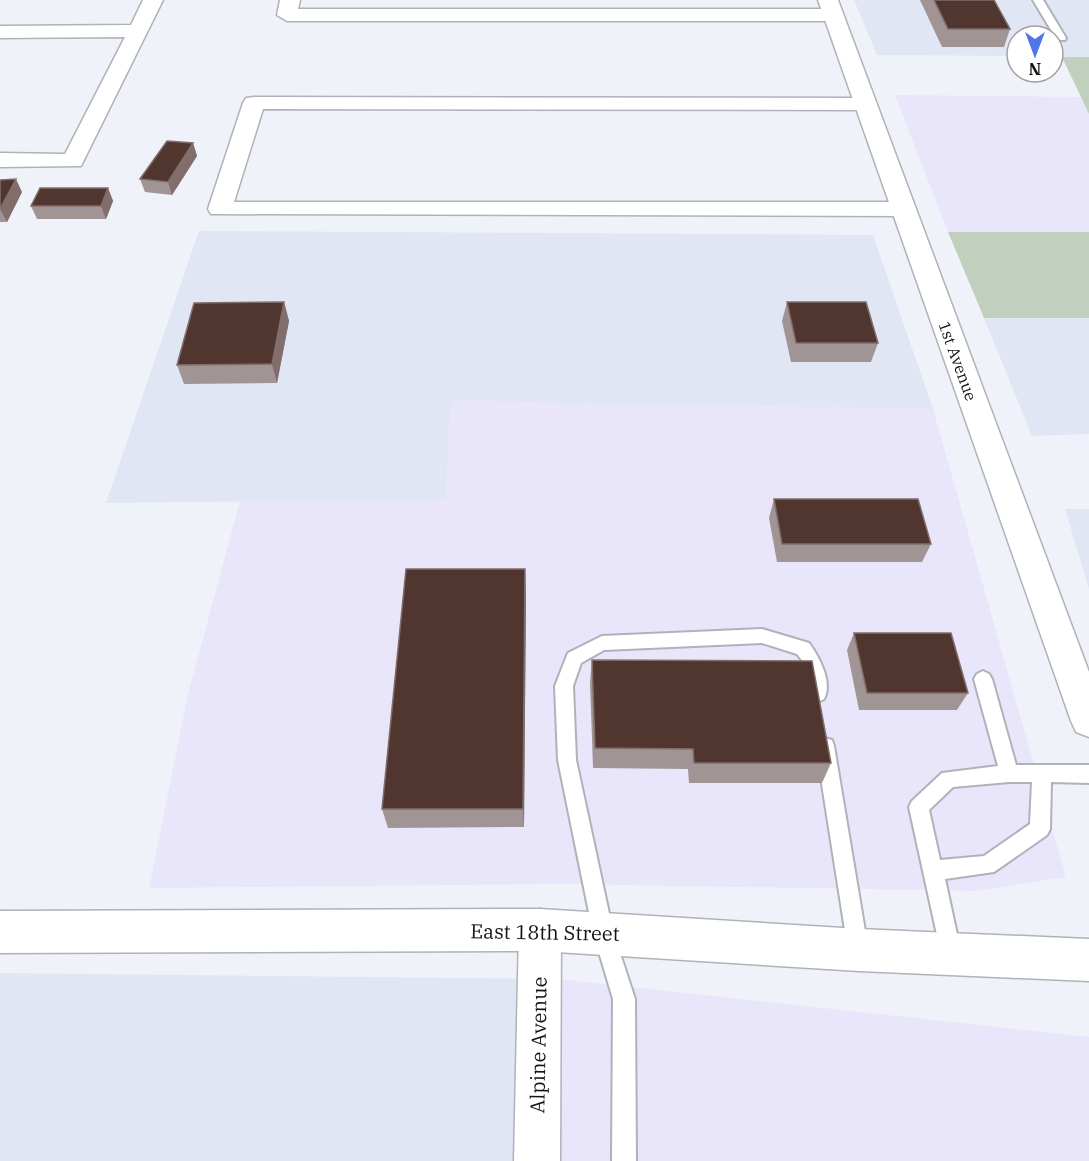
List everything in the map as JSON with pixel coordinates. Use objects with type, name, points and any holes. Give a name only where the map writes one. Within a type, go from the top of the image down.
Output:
[{"type":"street","points":[[0,160],[73,161],[153,0]]},
{"type":"street","points":[[290,0],[287,15],[830,8]]},
{"type":"street","name":"1st Avenue","points":[[830,8],[1089,721]]},
{"type":"street","points":[[0,32],[138,31]]},
{"type":"street","points":[[866,104],[254,103],[220,209],[904,209]]},
{"type":"street","name":"East 18th Street","points":[[0,932],[540,930],[603,932],[859,950],[1089,960]]},
{"type":"street","name":"Alpine Avenue","points":[[537,1161],[540,930]]},
{"type":"lane","points":[[1038,0],[1053,24]]},
{"type":"lane","points":[[624,1161],[624,999],[603,932],[567,760],[564,686],[574,658],[602,643],[762,636],[803,648],[813,662],[859,950]]},
{"type":"lane","points":[[983,679],[1009,773]]},
{"type":"lane","points":[[951,954],[919,807],[949,779],[1009,773],[1089,774]]},
{"type":"lane","points":[[934,870],[987,865],[1040,829],[1042,773]]},
{"type":"shaded area","points":[[854,0],[1089,0],[1089,57],[1065,57],[1065,24],[1005,24],[1005,56],[877,55]]},
{"type":"shaded area","points":[[895,95],[1081,97],[1089,114],[1089,232],[948,232]]},
{"type":"shaded area","points":[[199,231],[873,235],[933,409],[451,401],[446,499],[106,503]]},
{"type":"shaded area","points":[[984,318],[1089,318],[1089,434],[1032,436]]},
{"type":"shaded area","points":[[451,401],[933,409],[1066,877],[976,891],[564,884],[149,888],[188,694],[240,501],[446,499]]},
{"type":"shaded area","points":[[1065,509],[1089,509],[1089,589]]},
{"type":"shaded area","points":[[0,973],[558,979],[564,1161],[0,1161]]},
{"type":"shaded area","points":[[558,979],[1089,1037],[1089,1161],[564,1161]]},
{"type":"green space","points":[[1065,57],[1089,57],[1089,114],[1065,63]]},
{"type":"green space","points":[[948,232],[1089,232],[1089,318],[984,318]]},
{"type":"building","points":[[934,0],[994,0],[1007,24],[1005,24],[1005,29],[948,29]]},
{"type":"building","points":[[167,141],[193,143],[168,182],[140,179]]},
{"type":"building","points":[[16,179],[0,209],[0,180]]},
{"type":"building","points":[[40,188],[108,188],[101,206],[31,206]]},
{"type":"building","points":[[284,302],[272,364],[177,365],[194,303]]},
{"type":"building","points":[[787,302],[866,302],[878,343],[796,343]]},
{"type":"building","points":[[774,499],[918,499],[931,544],[782,544]]},
{"type":"building","points":[[406,569],[525,569],[523,809],[382,809]]},
{"type":"building","points":[[854,633],[951,633],[968,693],[867,693]]},
{"type":"building","points":[[592,660],[812,661],[831,763],[694,763],[693,749],[595,748]]}]
